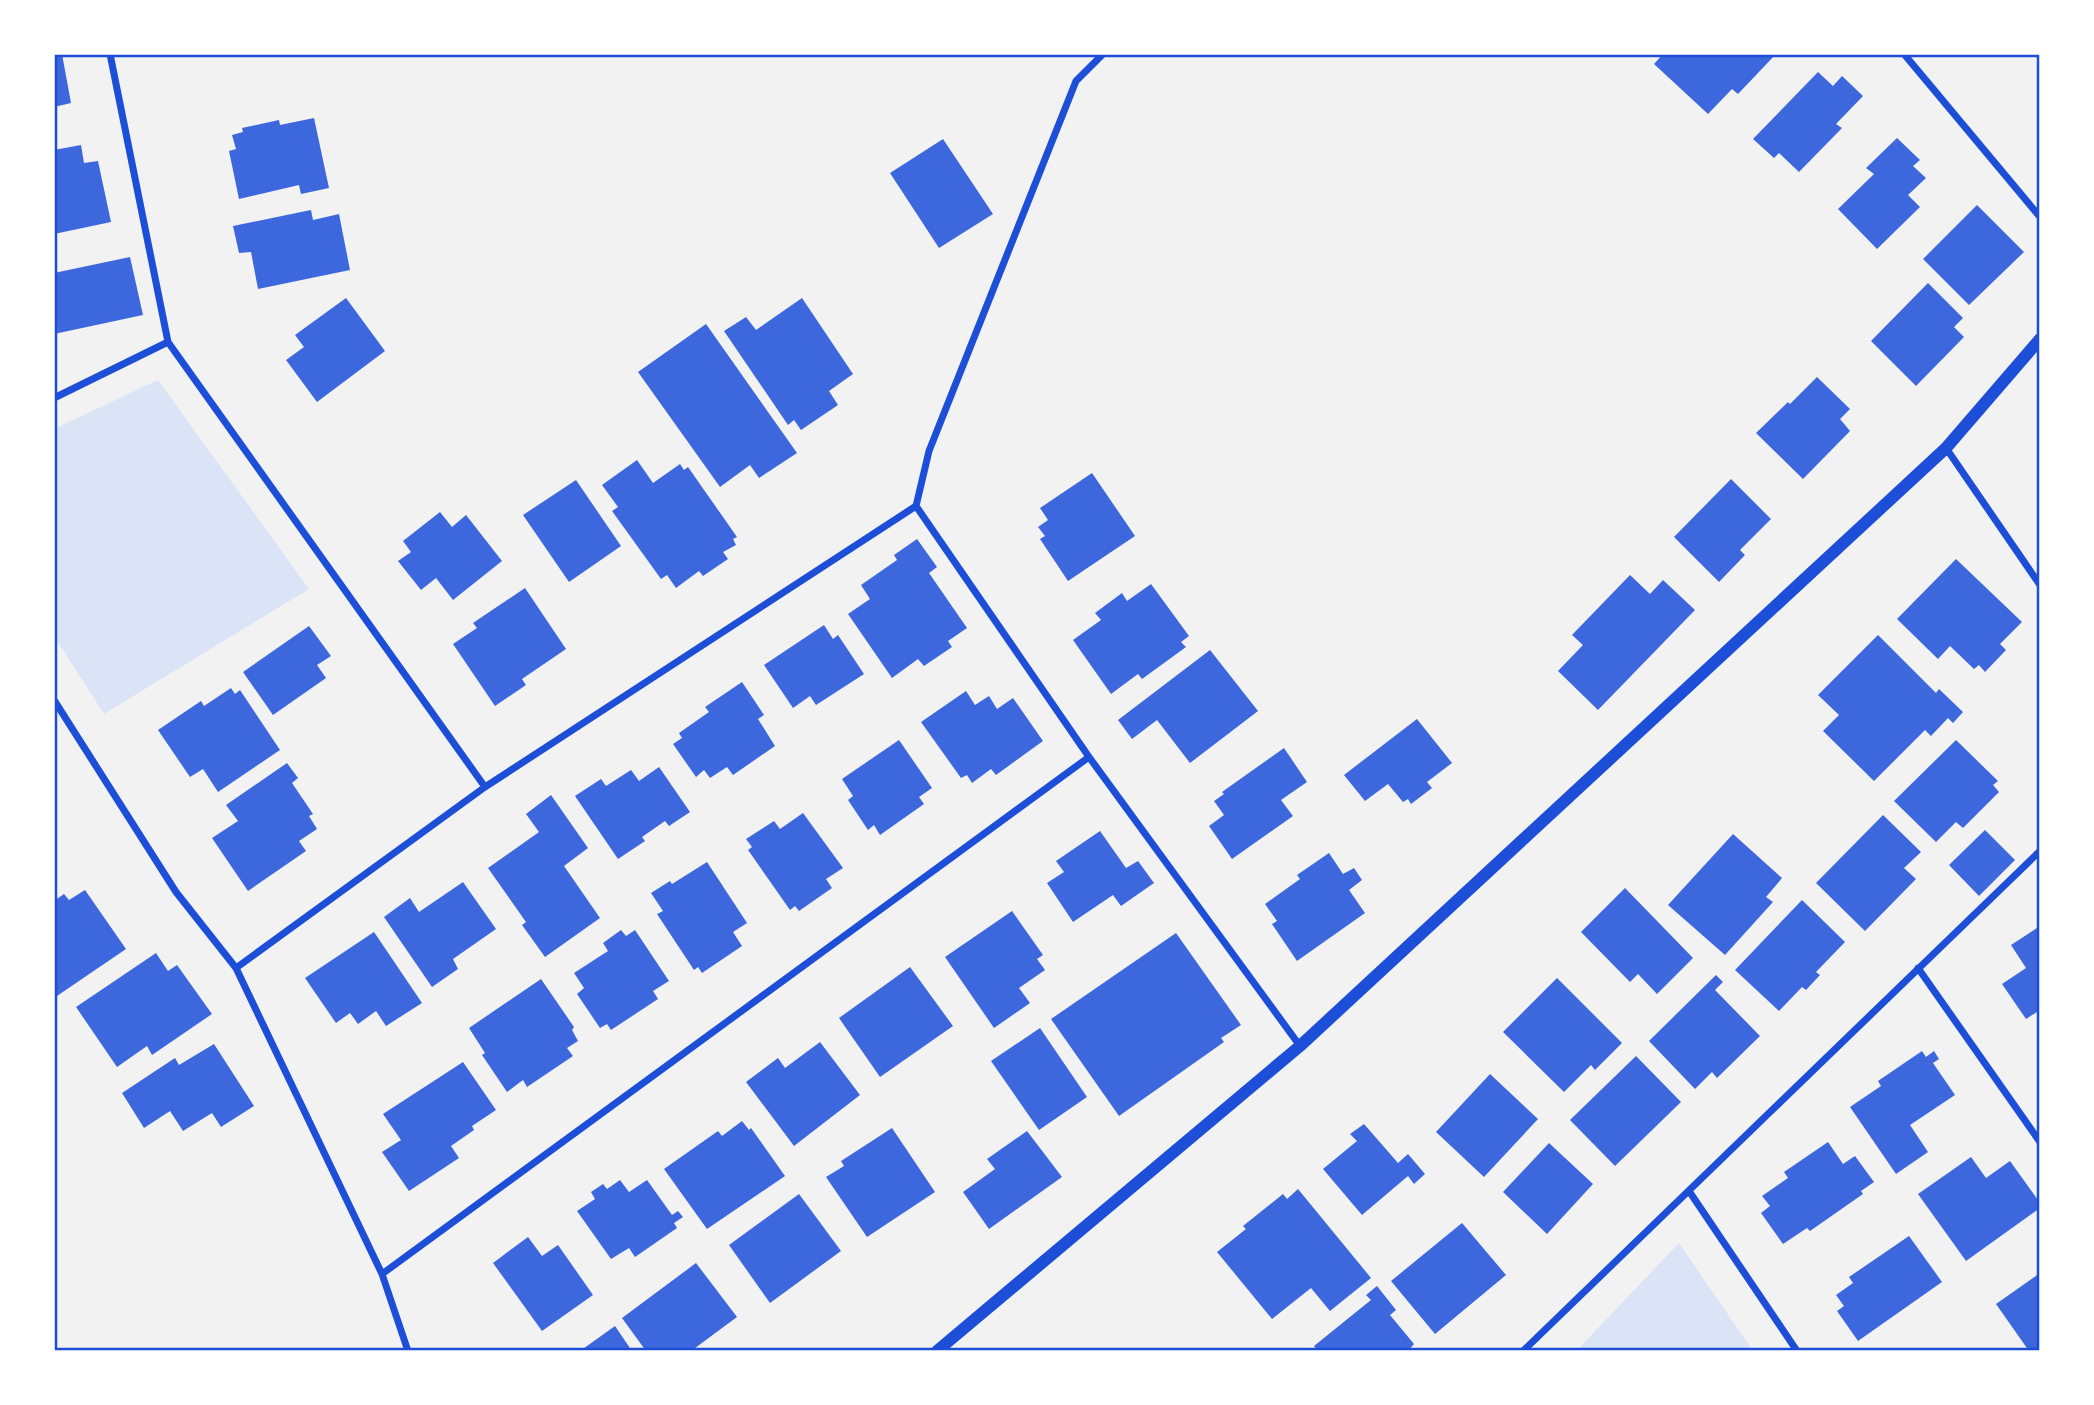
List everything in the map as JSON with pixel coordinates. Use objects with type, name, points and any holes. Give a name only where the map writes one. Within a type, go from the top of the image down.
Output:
[{"type":"street","points":[[110,54],[169,342],[485,787]]},
{"type":"street","points":[[236,968],[485,787],[916,506],[929,451],[1076,81],[1103,54]]},
{"type":"street","points":[[1904,54],[2040,217]]},
{"type":"street","points":[[937,1351],[1300,1046],[1946,448],[2040,339]]},
{"type":"street","points":[[54,398],[169,342]]},
{"type":"street","points":[[1946,448],[2040,585]]},
{"type":"street","points":[[916,506],[1089,757],[1300,1046]]},
{"type":"street","points":[[54,700],[177,892],[236,968],[382,1274],[408,1351]]},
{"type":"street","points":[[382,1274],[1089,757]]},
{"type":"street","points":[[1523,1351],[2040,851]]},
{"type":"street","points":[[1918,968],[2040,1142]]},
{"type":"street","points":[[1689,1191],[1797,1351]]},
{"type":"shaded area","points":[[158,380],[309,589],[104,714],[54,636],[54,429]]},
{"type":"shaded area","points":[[1679,1243],[1753,1351],[1576,1351]]},
{"type":"building","points":[[54,54],[62,54],[71,103],[54,107]]},
{"type":"building","points":[[1663,54],[1776,54],[1738,94],[1732,89],[1708,114],[1654,64]]},
{"type":"building","points":[[1818,72],[1833,86],[1842,76],[1863,96],[1836,124],[1842,128],[1799,172],[1779,153],[1774,158],[1753,139]]},
{"type":"building","points":[[314,118],[329,188],[301,194],[299,185],[239,199],[229,151],[236,149],[232,135],[243,132],[242,128],[279,120],[280,125]]},
{"type":"building","points":[[1897,138],[1920,160],[1913,166],[1926,178],[1908,195],[1920,207],[1877,249],[1838,209],[1874,174],[1866,168]]},
{"type":"building","points":[[943,139],[993,214],[939,248],[890,173]]},
{"type":"building","points":[[81,145],[84,163],[98,161],[111,222],[54,234],[54,150]]},
{"type":"building","points":[[1977,205],[2024,252],[1969,305],[1923,259]]},
{"type":"building","points":[[311,210],[313,220],[339,214],[350,270],[258,289],[251,252],[239,253],[233,226]]},
{"type":"building","points":[[130,257],[143,315],[54,334],[54,273]]},
{"type":"building","points":[[1928,283],[1963,318],[1954,327],[1964,337],[1916,386],[1871,341]]},
{"type":"building","points":[[346,298],[385,351],[317,402],[286,360],[304,347],[295,335]]},
{"type":"building","points":[[802,298],[853,374],[829,391],[838,405],[801,430],[794,420],[788,425],[724,331],[746,317],[756,330]]},
{"type":"building","points":[[706,324],[797,453],[759,478],[750,465],[720,487],[638,372]]},
{"type":"building","points":[[1817,377],[1850,409],[1840,419],[1850,431],[1803,479],[1756,433]]},
{"type":"building","points":[[637,460],[653,483],[680,464],[684,470],[688,467],[737,537],[733,539],[736,545],[723,552],[728,559],[703,576],[699,571],[676,588],[667,575],[661,579],[612,511],[618,507],[602,485]]},
{"type":"building","points":[[1092,473],[1135,536],[1068,581],[1040,539],[1045,536],[1038,527],[1048,520],[1040,508]]},
{"type":"building","points":[[1731,479],[1771,519],[1740,550],[1745,555],[1719,582],[1674,537]]},
{"type":"building","points":[[576,480],[621,546],[569,582],[523,515]]},
{"type":"building","points":[[440,512],[452,527],[466,515],[502,561],[453,600],[436,578],[421,590],[398,561],[411,552],[403,541]]},
{"type":"building","points":[[917,539],[937,567],[929,573],[967,628],[948,641],[952,647],[924,666],[918,659],[892,678],[848,614],[870,599],[861,585],[897,560],[894,555]]},
{"type":"building","points":[[1956,559],[2022,622],[2000,644],[2006,650],[1985,672],[1979,665],[1974,669],[1950,646],[1938,659],[1897,619]]},
{"type":"building","points":[[1630,575],[1650,594],[1663,580],[1695,610],[1598,710],[1558,671],[1583,645],[1572,635]]},
{"type":"building","points":[[1151,584],[1189,636],[1181,642],[1186,647],[1142,679],[1138,674],[1111,694],[1073,640],[1101,620],[1095,613],[1122,593],[1127,601]]},
{"type":"building","points":[[525,588],[566,649],[522,679],[526,685],[495,706],[453,644],[477,628],[473,623]]},
{"type":"building","points":[[824,625],[833,639],[838,635],[864,674],[816,705],[810,696],[793,708],[764,665]]},
{"type":"building","points":[[309,626],[331,656],[317,665],[326,678],[273,715],[243,672]]},
{"type":"building","points":[[1878,635],[1936,693],[1939,689],[1963,712],[1953,723],[1948,718],[1931,736],[1925,730],[1874,781],[1823,731],[1839,715],[1818,695]]},
{"type":"building","points":[[1210,650],[1258,711],[1190,763],[1157,720],[1132,739],[1118,720]]},
{"type":"building","points":[[742,682],[764,715],[758,719],[775,746],[733,775],[727,767],[710,778],[704,770],[696,777],[673,744],[682,738],[679,733],[709,712],[705,707]]},
{"type":"building","points":[[231,688],[235,694],[240,690],[280,750],[218,792],[203,769],[190,777],[158,730],[201,701],[204,706]]},
{"type":"building","points":[[966,691],[975,705],[989,696],[997,709],[1013,698],[1043,741],[996,775],[991,769],[972,783],[967,775],[961,778],[921,722]]},
{"type":"building","points":[[1417,719],[1452,763],[1427,782],[1432,788],[1411,804],[1408,799],[1403,802],[1388,784],[1365,801],[1344,775]]},
{"type":"building","points":[[899,740],[932,788],[919,797],[924,804],[880,835],[874,825],[868,830],[848,800],[853,796],[842,779]]},
{"type":"building","points":[[1956,740],[1998,781],[1993,785],[1999,792],[1963,828],[1956,822],[1936,842],[1894,801]]},
{"type":"building","points":[[1284,748],[1307,782],[1281,800],[1293,816],[1232,859],[1209,826],[1224,815],[1214,801],[1224,794],[1222,792]]},
{"type":"building","points":[[287,763],[298,778],[292,783],[313,814],[309,816],[317,829],[299,841],[306,851],[248,891],[212,838],[238,821],[226,805]]},
{"type":"building","points":[[659,767],[690,812],[669,826],[665,821],[642,837],[645,841],[618,859],[575,796],[601,779],[606,786],[631,770],[639,781]]},
{"type":"building","points":[[551,795],[588,848],[564,866],[600,918],[545,957],[522,925],[526,922],[488,868],[539,832],[526,814]]},
{"type":"building","points":[[803,813],[843,868],[826,879],[832,888],[799,911],[795,906],[790,910],[748,850],[752,847],[746,839],[774,821],[780,829]]},
{"type":"building","points":[[1883,815],[1921,852],[1904,868],[1916,879],[1865,931],[1816,883]]},
{"type":"building","points":[[1985,830],[2015,860],[1979,896],[1949,865]]},
{"type":"building","points":[[1100,831],[1126,868],[1138,861],[1154,883],[1121,906],[1113,895],[1073,922],[1047,883],[1064,872],[1056,861]]},
{"type":"building","points":[[1733,834],[1782,878],[1766,897],[1773,902],[1725,955],[1668,905]]},
{"type":"building","points":[[1329,853],[1343,874],[1354,868],[1362,880],[1349,890],[1365,913],[1297,961],[1272,924],[1277,921],[1265,904],[1300,879],[1297,875]]},
{"type":"building","points":[[707,862],[747,923],[733,932],[742,946],[702,973],[698,967],[694,970],[657,914],[663,911],[651,893],[670,881],[672,884]]},
{"type":"building","points":[[463,882],[496,929],[453,959],[458,969],[432,987],[384,917],[410,898],[419,912]]},
{"type":"building","points":[[1625,888],[1693,958],[1657,994],[1638,974],[1630,982],[1581,932]]},
{"type":"building","points":[[85,890],[126,949],[54,998],[54,901],[64,894],[69,900]]},
{"type":"building","points":[[1802,900],[1845,942],[1816,972],[1820,975],[1806,990],[1802,987],[1779,1011],[1735,970]]},
{"type":"building","points":[[1012,911],[1043,955],[1037,959],[1045,970],[1019,988],[1030,1003],[994,1028],[945,957]]},
{"type":"building","points":[[2040,926],[2040,1010],[2026,1019],[2002,984],[2026,968],[2011,945]]},
{"type":"building","points":[[621,930],[626,936],[635,930],[669,981],[653,991],[658,999],[611,1030],[607,1024],[600,1028],[577,994],[584,988],[574,973],[608,951],[603,943]]},
{"type":"building","points":[[374,932],[422,1003],[386,1026],[376,1011],[358,1024],[350,1013],[336,1023],[305,978]]},
{"type":"building","points":[[1176,933],[1241,1025],[1221,1038],[1224,1042],[1119,1116],[1051,1019]]},
{"type":"building","points":[[156,953],[168,971],[177,965],[212,1014],[152,1055],[147,1046],[117,1067],[76,1007]]},
{"type":"building","points":[[910,967],[953,1026],[880,1077],[839,1018]]},
{"type":"building","points":[[1716,975],[1723,982],[1715,990],[1760,1036],[1717,1078],[1712,1072],[1695,1089],[1649,1041]]},
{"type":"building","points":[[1557,978],[1622,1043],[1595,1070],[1591,1065],[1564,1092],[1503,1032]]},
{"type":"building","points":[[541,979],[574,1027],[572,1030],[578,1041],[567,1048],[573,1056],[527,1087],[523,1080],[507,1092],[482,1055],[485,1053],[469,1028]]},
{"type":"building","points":[[1040,1028],[1087,1097],[1039,1130],[991,1061]]},
{"type":"building","points":[[820,1042],[860,1095],[794,1146],[746,1082],[778,1058],[785,1068]]},
{"type":"building","points":[[214,1044],[254,1106],[221,1127],[212,1113],[183,1131],[170,1111],[144,1128],[122,1093],[175,1058],[179,1065]]},
{"type":"building","points":[[1922,1051],[1926,1057],[1934,1051],[1939,1059],[1933,1063],[1955,1095],[1910,1125],[1928,1152],[1896,1174],[1850,1107],[1881,1086],[1878,1081]]},
{"type":"building","points":[[1636,1056],[1681,1102],[1615,1166],[1570,1120]]},
{"type":"building","points":[[463,1062],[496,1110],[472,1126],[474,1130],[451,1146],[459,1158],[409,1191],[382,1152],[401,1140],[383,1114]]},
{"type":"building","points":[[1490,1074],[1538,1119],[1484,1177],[1436,1132]]},
{"type":"building","points":[[742,1121],[749,1130],[751,1128],[785,1176],[707,1229],[664,1169],[718,1131],[722,1136]]},
{"type":"building","points":[[1364,1124],[1398,1163],[1408,1154],[1425,1174],[1414,1184],[1408,1176],[1362,1215],[1323,1169],[1357,1141],[1350,1134]]},
{"type":"building","points":[[892,1128],[935,1192],[867,1237],[826,1177],[844,1166],[841,1161]]},
{"type":"building","points":[[1027,1131],[1062,1177],[989,1229],[963,1192],[995,1169],[987,1159]]},
{"type":"building","points":[[1828,1142],[1843,1164],[1855,1156],[1874,1182],[1861,1191],[1863,1194],[1810,1231],[1807,1228],[1783,1244],[1761,1213],[1770,1206],[1762,1196],[1788,1178],[1784,1172]]},
{"type":"building","points":[[1549,1143],[1593,1184],[1547,1234],[1503,1192]]},
{"type":"building","points":[[1971,1157],[1986,1178],[2010,1161],[2040,1203],[2040,1208],[1966,1261],[1918,1194]]},
{"type":"building","points":[[620,1180],[629,1192],[647,1180],[672,1215],[678,1211],[683,1217],[674,1223],[677,1228],[635,1257],[629,1248],[611,1259],[577,1211],[595,1199],[591,1192],[603,1184],[607,1189]]},
{"type":"building","points":[[1298,1189],[1371,1278],[1330,1311],[1311,1288],[1272,1319],[1217,1252],[1246,1229],[1243,1226],[1283,1194],[1287,1199]]},
{"type":"building","points":[[799,1194],[841,1251],[770,1303],[729,1245]]},
{"type":"building","points":[[1462,1223],[1506,1275],[1435,1334],[1391,1281]]},
{"type":"building","points":[[1909,1236],[1942,1282],[1858,1341],[1837,1311],[1844,1306],[1836,1295],[1853,1283],[1849,1277]]},
{"type":"building","points":[[528,1237],[542,1256],[558,1245],[593,1295],[542,1331],[493,1263]]},
{"type":"building","points":[[696,1263],[737,1317],[691,1351],[646,1351],[622,1318]]},
{"type":"building","points":[[2040,1273],[2040,1351],[2029,1351],[1996,1304]]},
{"type":"building","points":[[1377,1286],[1396,1310],[1390,1315],[1414,1344],[1408,1351],[1318,1351],[1314,1346],[1371,1300],[1366,1295]]},
{"type":"building","points":[[615,1326],[632,1351],[580,1351]]}]
